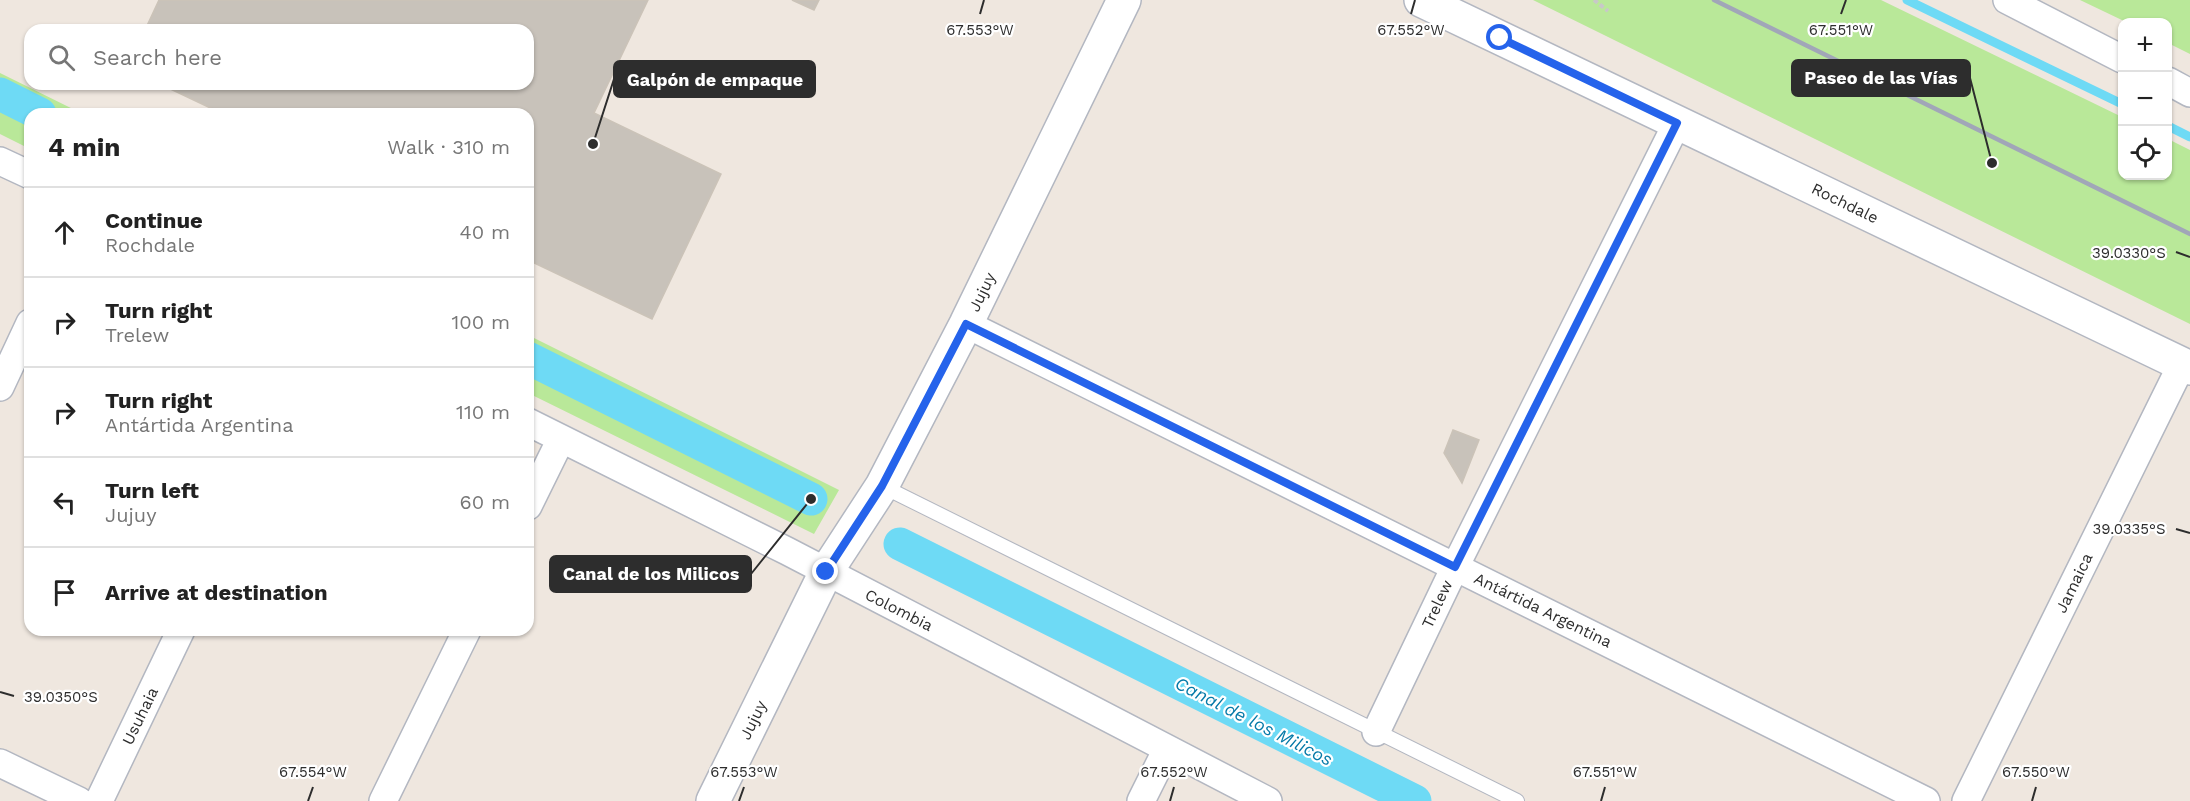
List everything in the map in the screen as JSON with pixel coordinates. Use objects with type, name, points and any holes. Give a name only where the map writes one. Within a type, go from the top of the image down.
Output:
[{"type":"main road","name":"Jujuy","points":[[713,801],[826,572],[882,486],[966,324],[1124,0]]},
{"type":"main road","name":"Rochdale","points":[[1421,0],[2186,366]]},
{"type":"main road","name":"Rochdale","points":[[1455,0],[1500,38]]},
{"type":"street","points":[[2007,0],[2118,57]]},
{"type":"street","points":[[2172,83],[2190,93]]},
{"type":"street","name":"Trelew","points":[[1376,732],[1455,567],[1677,123]]},
{"type":"street","points":[[0,161],[24,173]]},
{"type":"street","name":"Antártida Argentina","points":[[966,324],[1455,567],[1891,793],[1926,801]]},
{"type":"street","points":[[0,387],[24,336]]},
{"type":"street","name":"Jamaica","points":[[1966,801],[2186,366]]},
{"type":"street","name":"Colombia","points":[[534,425],[826,572],[1268,801]]},
{"type":"street","points":[[534,495],[561,439]]},
{"type":"street","name":"Usuhaia","points":[[99,801],[178,636]]},
{"type":"street","points":[[384,801],[464,636]]},
{"type":"street","points":[[1141,801],[1167,749]]},
{"type":"street","points":[[0,763],[79,801]]},
{"type":"lane","points":[[882,486],[1517,801]]},
{"type":"path","points":[[1594,0],[1608,11]]},
{"type":"green space","points":[[1533,0],[1881,0],[2118,115],[2118,180],[2172,180],[2172,141],[2190,150],[2190,324]]},
{"type":"green space","points":[[2080,0],[2190,0],[2190,54],[2172,45],[2172,18],[2118,18]]},
{"type":"green space","points":[[0,73],[24,85],[24,90],[34,90],[71,108],[24,108],[24,146],[0,134]]},
{"type":"green space","points":[[534,338],[839,490],[814,534],[534,396]]},
{"type":"building","points":[[159,0],[648,0],[594,113],[721,174],[652,319],[534,263],[534,108],[210,108],[173,90],[534,90],[534,24],[148,24]]},
{"type":"building","points":[[792,0],[819,0],[814,10]]},
{"type":"building","points":[[1453,430],[1479,440],[1462,483],[1444,453]]},
{"type":"waterway","points":[[1907,0],[2118,102]]},
{"type":"waterway","name":"Canal de los Milicos","points":[[0,94],[28,108]]},
{"type":"waterway","points":[[2172,128],[2190,137]]},
{"type":"waterway","name":"Canal de los Milicos","points":[[534,361],[811,499]]},
{"type":"waterway","name":"Canal de los Milicos","points":[[900,544],[1415,801]]},
{"type":"railway","points":[[1714,0],[2190,234]]},
{"type":"place","name":"Galpón de empaque","points":[[593,144]]},
{"type":"place","name":"Paseo de las Vías","points":[[1992,163]]},
{"type":"place","name":"Canal de los Milicos","points":[[811,499]]},
{"type":"route","points":[[826,572],[882,486],[966,324],[1455,567],[1677,123],[1500,38]]}]
